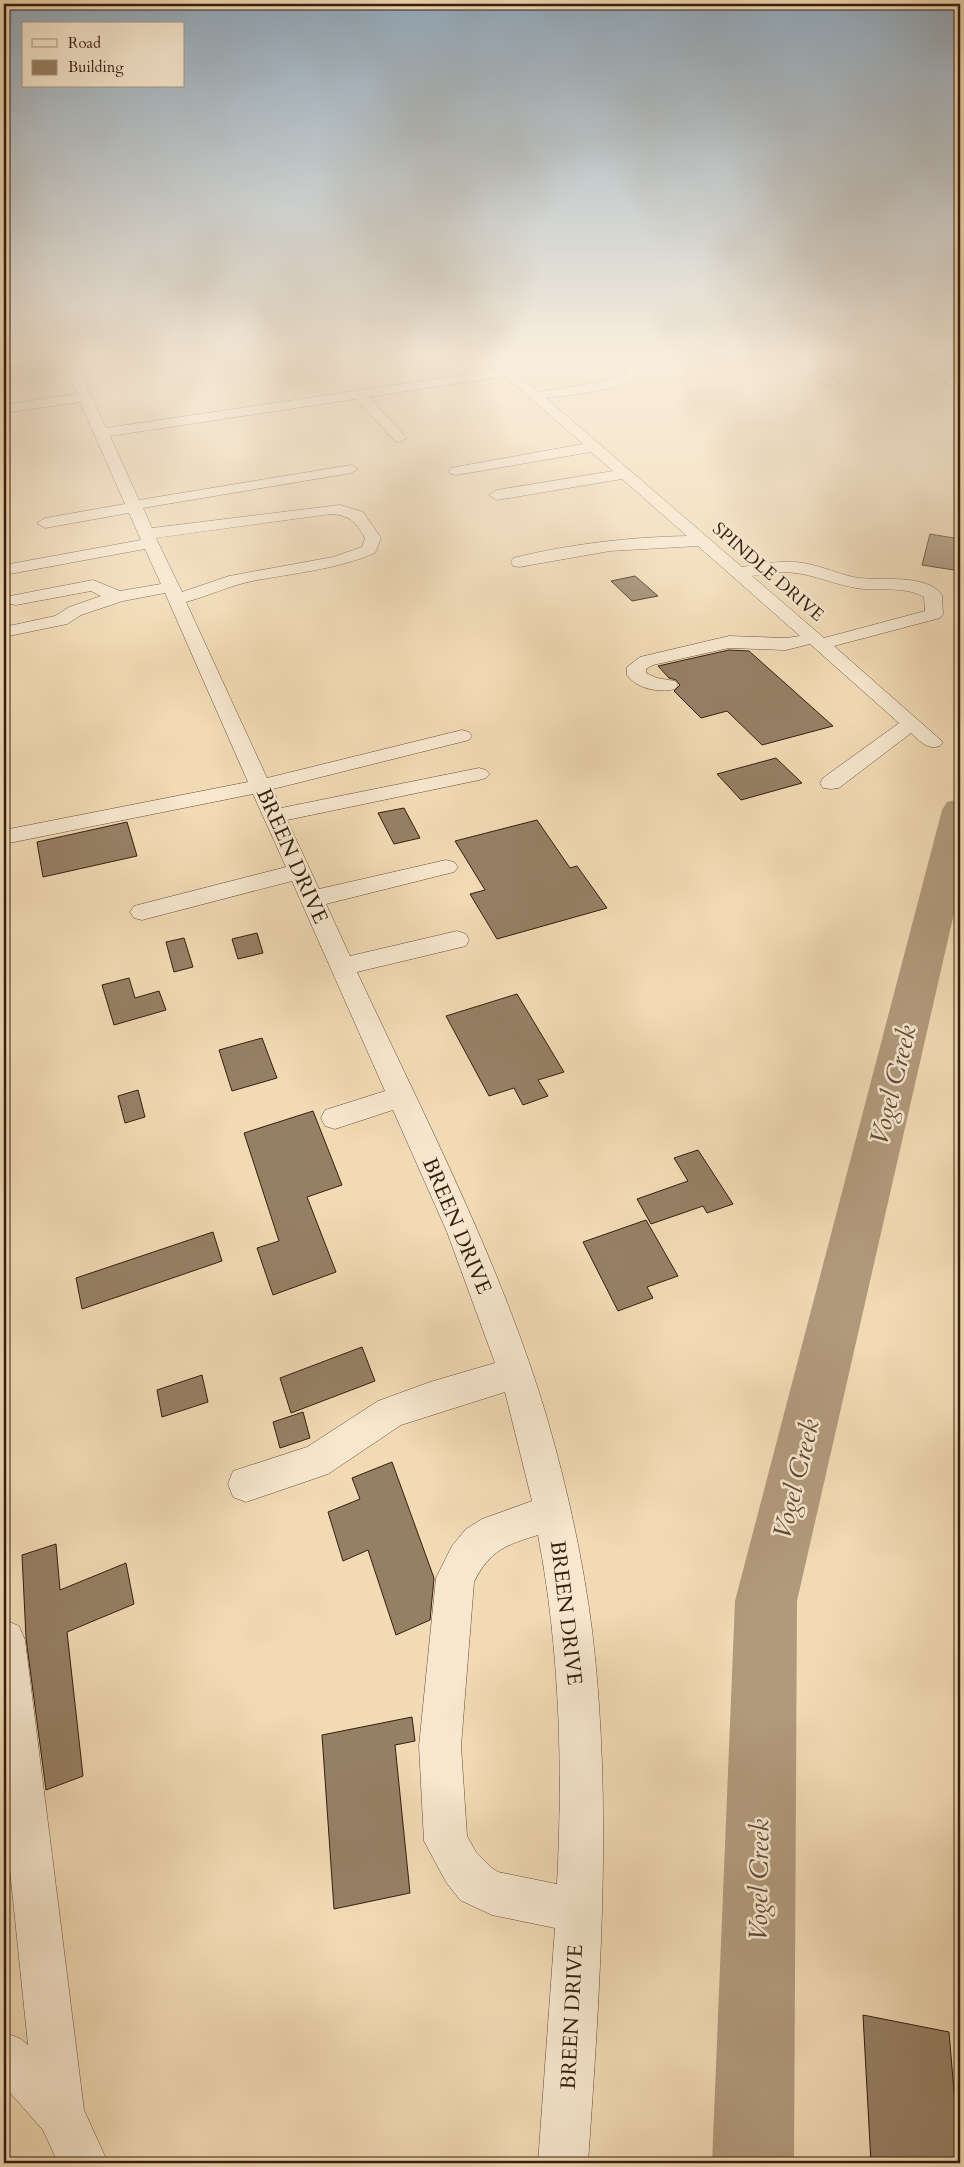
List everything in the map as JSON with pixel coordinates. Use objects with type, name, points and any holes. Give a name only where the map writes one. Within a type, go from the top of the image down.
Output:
[{"type":"street","name":"BREEN DRIVE","points":[[111,454],[462,1232],[529,1415],[552,1513],[572,1628],[580,1752],[578,1910],[563,2163]]},
{"type":"street","points":[[456,471],[552,454]]},
{"type":"street","name":"SPINDLE DRIVE","points":[[601,454],[933,742]]},
{"type":"street","points":[[4,570],[142,523],[351,469]]},
{"type":"street","points":[[496,495],[625,474]]},
{"type":"street","points":[[4,632],[61,620],[75,611],[120,596],[202,593],[235,580],[348,560],[369,550],[373,538],[362,518],[349,510],[331,509],[142,523],[45,522]]},
{"type":"street","points":[[519,562],[607,547],[661,541],[702,541]]},
{"type":"street","points":[[668,685],[658,685],[643,680],[635,671],[636,664],[729,642],[786,644],[817,641],[934,614],[933,595],[923,588],[909,585],[858,582],[791,566],[770,567],[739,573]]},
{"type":"street","points":[[16,600],[93,585],[108,593],[120,596]]},
{"type":"street","points":[[831,782],[912,723]]},
{"type":"street","points":[[4,837],[260,786],[462,736]]},
{"type":"street","points":[[274,816],[479,774]]},
{"type":"street","points":[[312,899],[446,867]]},
{"type":"street","points":[[142,912],[299,871]]},
{"type":"street","points":[[342,967],[457,940]]},
{"type":"street","points":[[335,1118],[401,1098]]},
{"type":"street","points":[[246,1484],[316,1462],[390,1413],[430,1398],[514,1373]]},
{"type":"street","points":[[552,1513],[500,1530],[479,1542],[469,1554],[455,1578],[440,1746],[446,1841],[461,1867],[476,1884],[492,1893],[578,1910]]},
{"type":"street","points":[[5,1640],[60,2113]]},
{"type":"street","points":[[4,2056],[25,2073],[60,2113],[83,2163]]},
{"type":"building","points":[[930,534],[960,539],[960,571],[922,565]]},
{"type":"building","points":[[635,576],[658,596],[632,601],[611,581]]},
{"type":"building","points":[[729,650],[749,651],[833,726],[762,745],[727,711],[701,718],[674,691],[680,685],[676,680],[669,678],[658,666]]},
{"type":"building","points":[[776,758],[802,783],[741,800],[717,774]]},
{"type":"building","points":[[404,808],[420,838],[394,844],[378,813]]},
{"type":"building","points":[[537,820],[570,868],[577,866],[607,908],[497,939],[470,894],[485,890],[455,841]]},
{"type":"building","points":[[127,822],[137,856],[43,877],[37,842]]},
{"type":"building","points":[[257,933],[263,953],[238,959],[232,939]]},
{"type":"building","points":[[184,938],[193,967],[174,972],[166,942]]},
{"type":"building","points":[[129,978],[135,998],[159,991],[166,1010],[114,1025],[102,985]]},
{"type":"building","points":[[517,994],[564,1072],[538,1080],[548,1096],[523,1105],[514,1088],[489,1096],[446,1016]]},
{"type":"building","points":[[262,1038],[277,1078],[232,1091],[219,1050]]},
{"type":"building","points":[[138,1090],[145,1117],[125,1123],[118,1096]]},
{"type":"building","points":[[313,1111],[342,1185],[307,1197],[336,1272],[273,1295],[257,1248],[279,1241],[244,1133]]},
{"type":"building","points":[[698,1150],[733,1204],[707,1213],[703,1206],[651,1224],[637,1199],[688,1181],[674,1158]]},
{"type":"building","points":[[646,1220],[678,1276],[647,1287],[653,1298],[618,1311],[583,1242]]},
{"type":"building","points":[[213,1232],[222,1261],[82,1309],[76,1278]]},
{"type":"building","points":[[362,1347],[375,1381],[291,1413],[280,1378]]},
{"type":"building","points":[[202,1375],[208,1402],[162,1417],[157,1390]]},
{"type":"building","points":[[303,1412],[310,1438],[280,1448],[273,1422]]},
{"type":"building","points":[[392,1462],[434,1578],[430,1620],[396,1635],[368,1550],[343,1561],[328,1512],[360,1499],[352,1478]]},
{"type":"building","points":[[56,1544],[60,1590],[126,1563],[134,1604],[67,1632],[83,1776],[46,1790],[26,1638],[22,1555]]},
{"type":"building","points":[[412,1717],[415,1741],[395,1745],[410,1893],[334,1909],[322,1735]]},
{"type":"building","points":[[863,2015],[949,2032],[960,2163],[871,2163]]},
{"type":"waterway","name":"Vogel Creek","points":[[753,2163],[766,1601],[960,810]]}]
